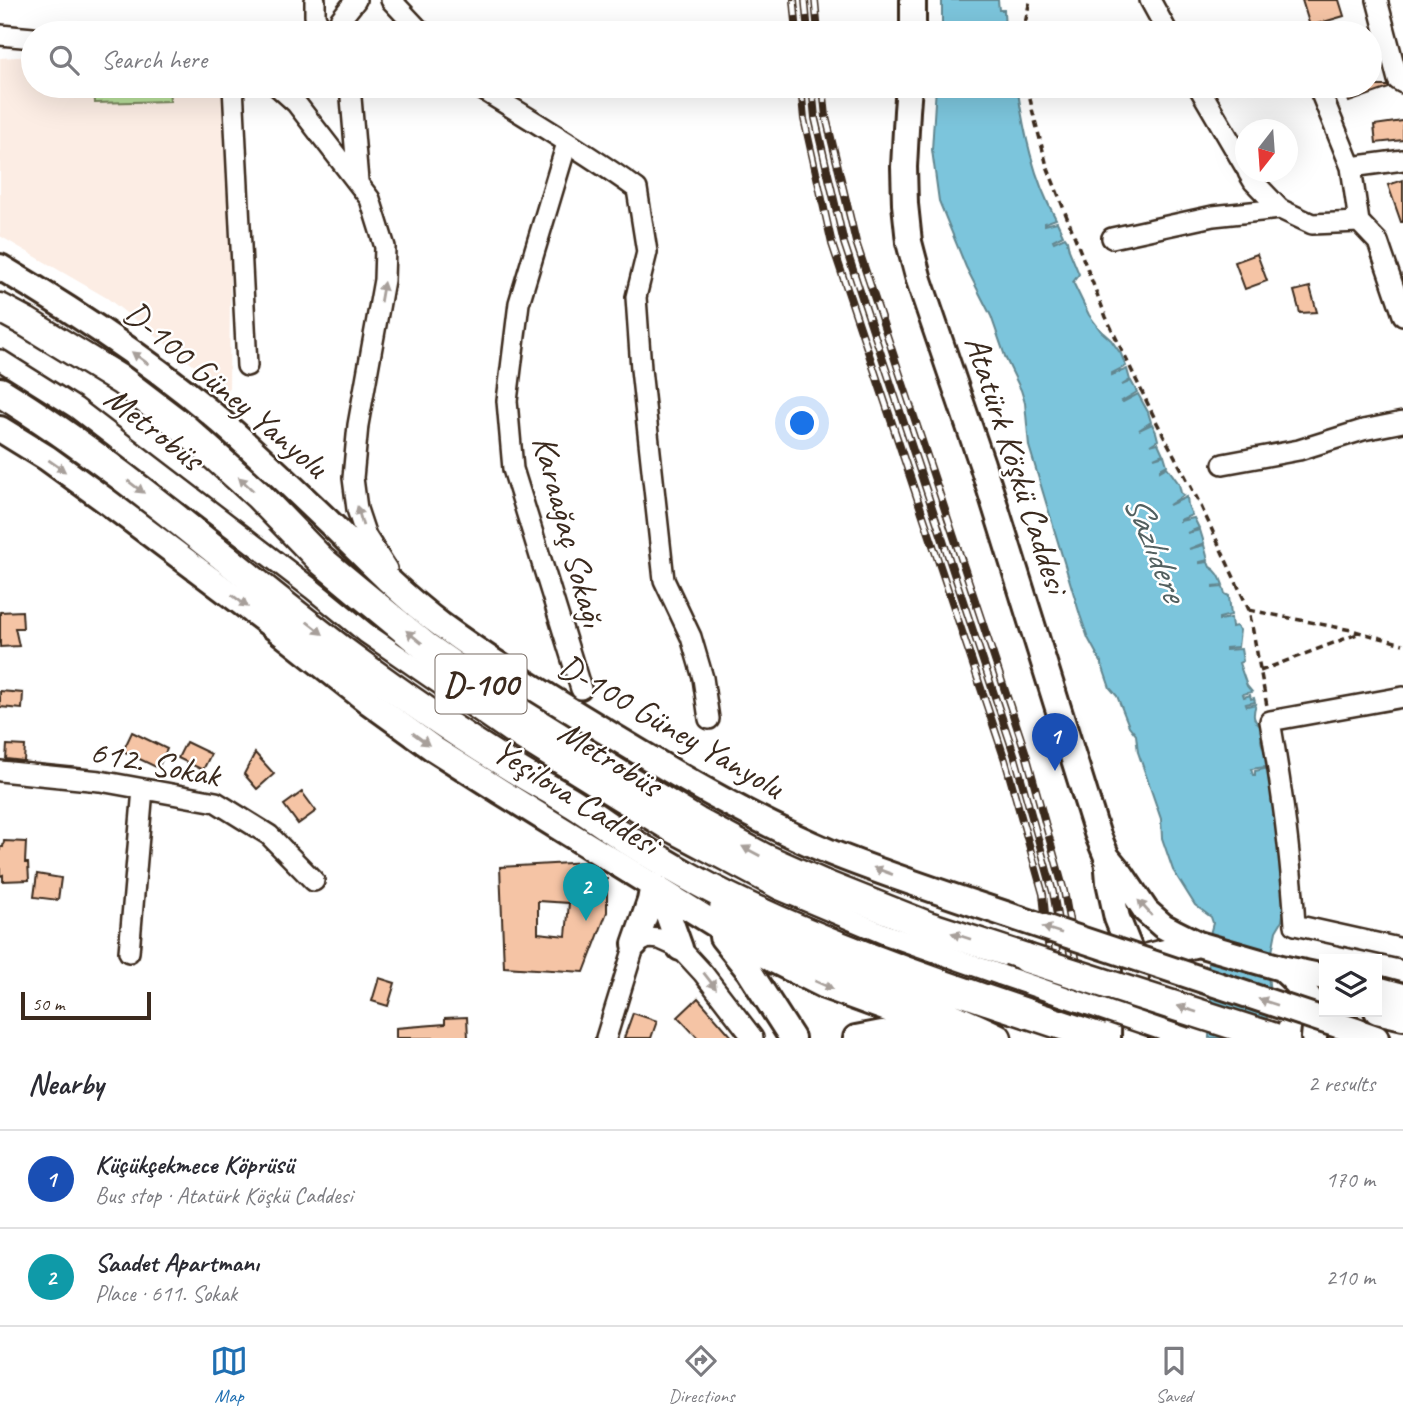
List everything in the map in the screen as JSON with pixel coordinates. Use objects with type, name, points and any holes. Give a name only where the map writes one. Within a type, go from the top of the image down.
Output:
[{"type":"highway","name":"D-100","points":[[0,307],[122,381],[185,429],[258,495],[322,561],[426,647],[523,715],[697,822],[825,886],[928,926],[1275,1038]]},
{"type":"highway","name":"D-100","points":[[0,392],[43,418],[167,510],[350,656],[404,695],[457,732],[684,873],[738,902],[867,957],[935,983],[1101,1038]]},
{"type":"highway","points":[[628,840],[749,926],[788,949],[998,1038]]},
{"type":"main road","points":[[913,0],[913,21]]},
{"type":"main road","name":"Atatürk Köşkü Caddesi","points":[[908,98],[905,204],[909,242],[919,280],[982,464],[1093,820],[1107,857]]},
{"type":"main road","name":"D-100 Güney Yanyolu","points":[[0,267],[62,304],[170,380],[231,430],[377,569],[439,623],[519,679],[697,787],[832,853],[1017,918],[1366,1034]]},
{"type":"main road","name":"Yeşilova Caddesi","points":[[0,429],[47,458],[105,500],[434,749],[773,961],[827,987],[980,1038]]},
{"type":"main road","points":[[1107,857],[1146,911],[1163,926],[1198,944],[1319,976]]},
{"type":"main road","points":[[1107,857],[1117,918],[1136,965],[1135,1038]]},
{"type":"main road","points":[[635,944],[653,886]]},
{"type":"main road","points":[[653,886],[662,898],[680,948]]},
{"type":"main road","points":[[708,920],[749,971],[792,1038]]},
{"type":"main road","points":[[1136,965],[1149,956],[1198,944]]},
{"type":"main road","points":[[1281,968],[1319,1005]]},
{"type":"main road","points":[[1382,990],[1403,996]]},
{"type":"main road","points":[[1314,1038],[1319,1011]]},
{"type":"main road","points":[[1382,1012],[1403,1017]]},
{"type":"main road","points":[[858,1038],[882,1034],[922,1038]]},
{"type":"street","points":[[315,0],[317,21]]},
{"type":"street","points":[[340,21],[356,0]]},
{"type":"street","points":[[391,0],[411,21]]},
{"type":"street","points":[[1150,0],[1161,21]]},
{"type":"street","points":[[1377,0],[1398,80],[1403,83]]},
{"type":"street","points":[[0,35],[21,37]]},
{"type":"street","points":[[234,98],[247,366]]},
{"type":"street","points":[[290,98],[370,199],[386,247],[384,279],[358,425],[353,478],[357,509],[366,536],[407,595]]},
{"type":"street","points":[[351,98],[358,181]]},
{"type":"street","points":[[496,98],[594,158],[638,189],[647,252],[636,297],[664,580],[691,637],[703,678],[709,719]]},
{"type":"street","points":[[1205,98],[1235,149]]},
{"type":"street","points":[[1323,98],[1351,167],[1359,222],[1378,242],[1403,315]]},
{"type":"street","name":"Karaağaç Sokağı","points":[[567,143],[519,303],[507,401],[513,469],[581,689]]},
{"type":"street","points":[[1351,167],[1403,160]]},
{"type":"street","points":[[1254,182],[1280,209],[1312,224],[1359,222]]},
{"type":"street","points":[[1112,238],[1213,216],[1280,209]]},
{"type":"street","name":"Metrobüs","points":[[0,360],[76,408],[387,648],[509,732],[669,831],[780,890],[887,935],[1186,1038]]},
{"type":"street","points":[[1223,464],[1299,450],[1363,430],[1403,422]]},
{"type":"street","points":[[1403,697],[1270,722],[1283,801],[1295,925],[1403,949]]},
{"type":"street","name":"612. Sokak","points":[[0,771],[100,781],[216,802],[269,835],[314,881]]},
{"type":"street","points":[[129,952],[143,789]]},
{"type":"street","points":[[606,1038],[635,944],[648,938],[660,939],[680,948],[703,973],[753,1038]]},
{"type":"path","points":[[1026,21],[1030,0]]},
{"type":"path","points":[[1030,98],[1048,166],[1106,317],[1200,504],[1249,610],[1270,722]]},
{"type":"path","points":[[1249,610],[1403,644]]},
{"type":"path","points":[[1260,671],[1362,633]]},
{"type":"shaded area","points":[[21,57],[21,98],[232,98],[229,393],[107,298],[0,236],[0,58]]},
{"type":"green space","points":[[95,98],[170,98],[170,101],[95,103]]},
{"type":"water","points":[[942,0],[998,0],[999,10],[1004,10],[1004,21],[942,21]]},
{"type":"water","name":"Sazlıdere","points":[[935,98],[1019,98],[1030,154],[1056,219],[1045,225],[1057,222],[1063,235],[1053,240],[1054,242],[1065,237],[1067,240],[1079,274],[1073,282],[1089,315],[1121,354],[1126,366],[1112,375],[1127,369],[1130,380],[1122,385],[1131,381],[1137,392],[1122,401],[1138,394],[1148,412],[1151,422],[1139,430],[1152,424],[1158,440],[1150,445],[1158,443],[1163,454],[1154,458],[1164,455],[1167,465],[1160,471],[1167,467],[1184,495],[1169,505],[1187,497],[1192,515],[1180,521],[1194,518],[1199,528],[1187,533],[1200,530],[1204,543],[1189,549],[1204,545],[1208,560],[1200,563],[1208,562],[1220,577],[1223,585],[1213,588],[1223,587],[1225,594],[1229,596],[1231,615],[1219,620],[1231,618],[1232,627],[1236,626],[1240,630],[1238,647],[1226,650],[1241,649],[1243,661],[1239,663],[1247,686],[1252,692],[1243,694],[1244,697],[1250,695],[1251,699],[1254,698],[1255,702],[1246,704],[1256,704],[1254,718],[1263,728],[1261,740],[1272,766],[1251,769],[1253,775],[1255,771],[1273,767],[1277,788],[1271,792],[1280,827],[1281,871],[1286,897],[1268,973],[1270,995],[1264,1038],[1209,1038],[1212,977],[1205,953],[1213,923],[1211,917],[1195,905],[1173,870],[1162,838],[1161,819],[1138,752],[1136,735],[1129,726],[1117,696],[1110,688],[1101,662],[1088,638],[1029,446],[1025,403],[1021,390],[939,201],[932,150]]},
{"type":"building","points":[[1302,0],[1339,0],[1344,16],[1327,21],[1308,21]]},
{"type":"building","points":[[1403,121],[1403,140],[1376,143],[1374,125]]},
{"type":"building","points":[[1403,180],[1403,222],[1401,222],[1388,185]]},
{"type":"building","points":[[1257,254],[1267,281],[1245,289],[1235,262]]},
{"type":"building","points":[[1310,287],[1317,312],[1300,313],[1294,291]]},
{"type":"building","points":[[22,611],[23,628],[15,628],[19,646],[0,647],[0,612]]},
{"type":"building","points":[[0,691],[23,693],[22,709],[0,707]]},
{"type":"building","points":[[132,732],[167,749],[158,768],[123,751]]},
{"type":"building","points":[[186,742],[211,754],[203,770],[178,758]]},
{"type":"building","points":[[7,745],[25,746],[24,761],[6,759]]},
{"type":"building","points":[[255,753],[274,774],[257,789],[244,774]]},
{"type":"building","points":[[302,792],[316,811],[298,824],[284,805]]},
{"type":"building","points":[[4,841],[26,842],[25,863],[28,863],[29,880],[3,881],[3,875],[0,876],[0,847],[3,847]]},
{"type":"building","points":[[587,862],[589,871],[598,871],[598,879],[607,879],[607,912],[584,972],[504,967],[500,867]],"holes":[[[538,901],[569,903],[566,936],[538,933]]]},
{"type":"building","points":[[37,874],[61,878],[58,900],[34,897]]},
{"type":"building","points":[[379,978],[395,983],[388,1006],[372,1001]]},
{"type":"building","points":[[698,998],[733,1038],[698,1038],[678,1017]]},
{"type":"building","points":[[633,1013],[657,1021],[651,1038],[624,1038]]},
{"type":"building","points":[[467,1017],[468,1038],[396,1038],[396,1028],[445,1024],[445,1018]]},
{"type":"railway","points":[[794,0],[796,21]]},
{"type":"railway","points":[[805,0],[807,21]]},
{"type":"railway","points":[[815,0],[817,21]]},
{"type":"railway","points":[[802,98],[804,119],[832,244],[1005,760],[1043,894],[1056,1021],[1055,1038]]},
{"type":"railway","points":[[813,98],[815,118],[844,243],[1015,757],[1053,892],[1076,1024],[1076,1038]]},
{"type":"railway","points":[[824,98],[826,117],[856,242],[1026,754],[1064,891],[1088,1038]]},
{"type":"place","name":"Küçükçekmece Köprüsü","points":[[1055,771]]},
{"type":"place","name":"Saadet Apartmanı","points":[[586,921]]}]
